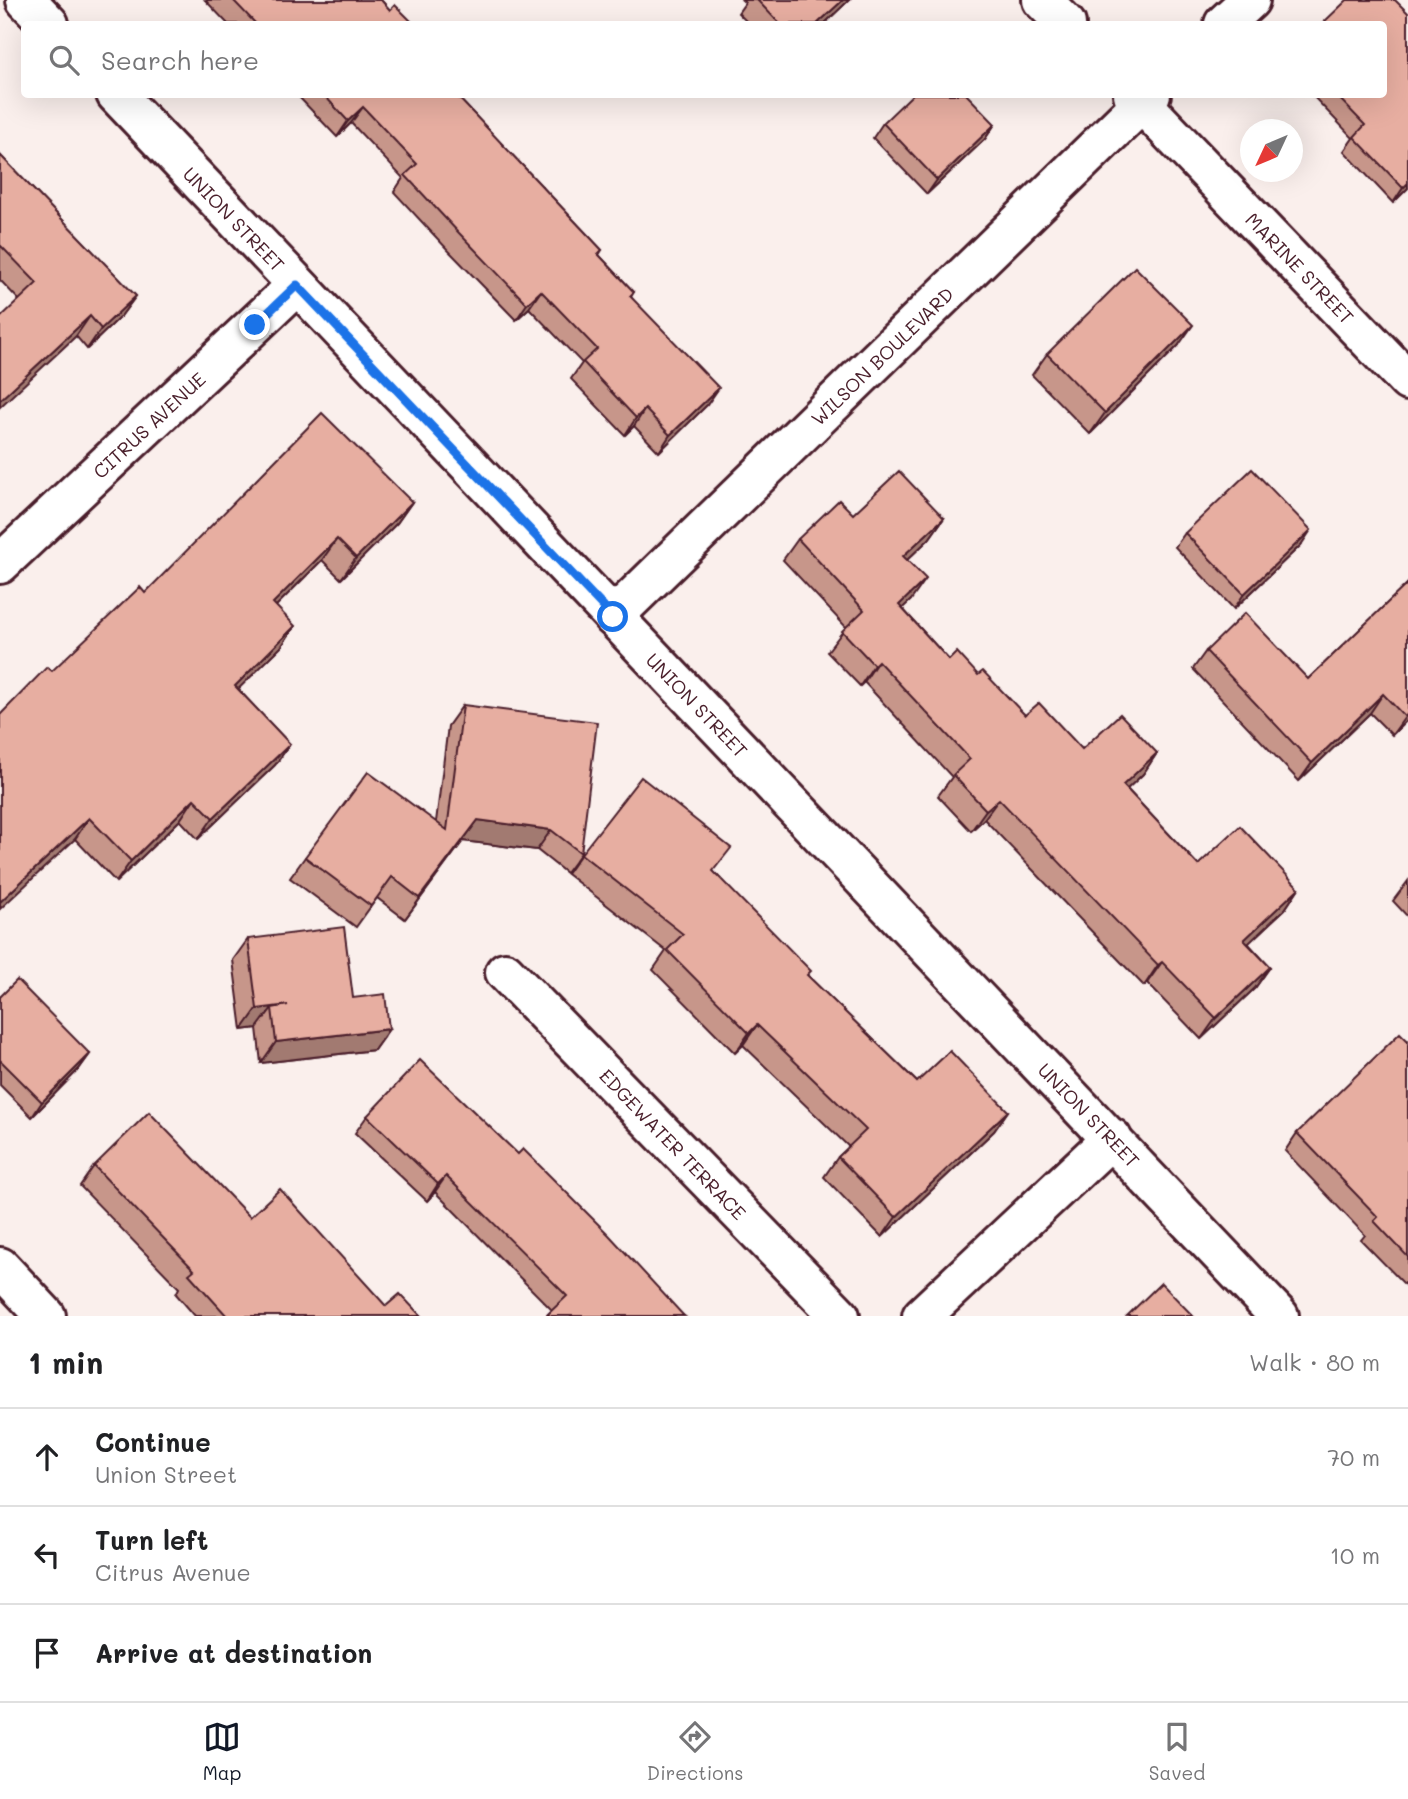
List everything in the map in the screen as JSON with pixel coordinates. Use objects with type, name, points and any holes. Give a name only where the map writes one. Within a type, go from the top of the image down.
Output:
[{"type":"street","points":[[26,0],[46,21]]},
{"type":"street","points":[[1042,0],[1063,21]]},
{"type":"street","points":[[1227,21],[1250,0]]},
{"type":"street","name":"UNION STREET","points":[[120,98],[1279,1316]]},
{"type":"street","name":"MARINE STREET","points":[[1142,98],[1408,381]]},
{"type":"street","name":"WILSON BOULEVARD","points":[[613,617],[1142,98]]},
{"type":"street","name":"CITRUS AVENUE","points":[[0,564],[297,285]]},
{"type":"street","name":"EDGEWATER TERRACE","points":[[505,972],[840,1316]]},
{"type":"street","points":[[922,1316],[1112,1138]]},
{"type":"street","points":[[0,1267],[46,1316]]},
{"type":"building","points":[[233,0],[381,0],[390,10],[395,5],[411,21],[253,21]]},
{"type":"building","points":[[757,0],[843,0],[820,21],[777,21]]},
{"type":"building","points":[[1347,0],[1395,0],[1408,13],[1408,183],[1403,188],[1354,137],[1365,125],[1339,98],[1387,98],[1387,21],[1325,21]]},
{"type":"building","points":[[327,98],[459,98],[602,250],[598,254],[634,292],[630,296],[719,388],[670,435],[645,409],[636,418],[583,362],[597,349],[541,291],[527,304],[405,175],[417,164],[363,107],[348,121]]},
{"type":"building","points":[[909,98],[970,98],[995,124],[937,180],[883,123]]},
{"type":"building","points":[[0,155],[136,296],[101,329],[90,316],[0,400],[0,318],[37,283],[0,245]]},
{"type":"building","points":[[1135,267],[1193,325],[1105,413],[1047,354]]},
{"type":"building","points":[[322,413],[412,502],[356,558],[337,539],[273,603],[295,626],[235,686],[290,744],[213,818],[194,799],[131,861],[89,818],[0,902],[0,715],[47,667],[52,671],[140,587],[145,593]]},
{"type":"building","points":[[1252,469],[1311,530],[1244,594],[1185,533]]},
{"type":"building","points":[[899,471],[944,518],[903,556],[926,579],[899,605],[949,660],[957,652],[978,675],[983,671],[1025,715],[1039,703],[1082,749],[1120,714],[1157,753],[1123,785],[1198,865],[1240,826],[1299,888],[1244,940],[1270,967],[1216,1018],[1162,962],[1158,965],[999,799],[986,810],[953,775],[970,759],[878,661],[874,665],[842,631],[864,610],[798,539],[839,500],[853,514]]},
{"type":"building","points":[[1408,583],[1408,713],[1405,717],[1383,694],[1312,763],[1206,651],[1245,613],[1308,679]]},
{"type":"building","points":[[463,705],[597,722],[581,853],[551,830],[478,820],[419,898],[392,877],[371,906],[305,857],[368,772],[447,830]]},
{"type":"building","points":[[641,777],[731,848],[713,871],[811,971],[807,975],[917,1082],[950,1051],[1008,1111],[896,1217],[838,1157],[866,1130],[757,1025],[749,1033],[667,950],[683,934],[581,854]]},
{"type":"building","points":[[344,927],[353,998],[385,994],[389,1029],[276,1042],[272,1008],[288,1005],[257,1009],[248,939]]},
{"type":"building","points":[[17,980],[90,1054],[42,1102],[0,1060],[0,997]]},
{"type":"building","points":[[1400,1033],[1408,1041],[1408,1257],[1374,1221],[1378,1217],[1297,1133]]},
{"type":"building","points":[[420,1060],[518,1154],[523,1149],[609,1235],[684,1316],[550,1316],[548,1314],[567,1296],[446,1176],[438,1184],[367,1116]]},
{"type":"building","points":[[149,1112],[250,1217],[280,1189],[386,1306],[400,1294],[421,1316],[227,1316],[189,1274],[194,1270],[94,1166]]},
{"type":"building","points":[[1161,1283],[1193,1316],[1127,1316]]},
{"type":"route","points":[[255,325],[297,285],[613,617]]}]
